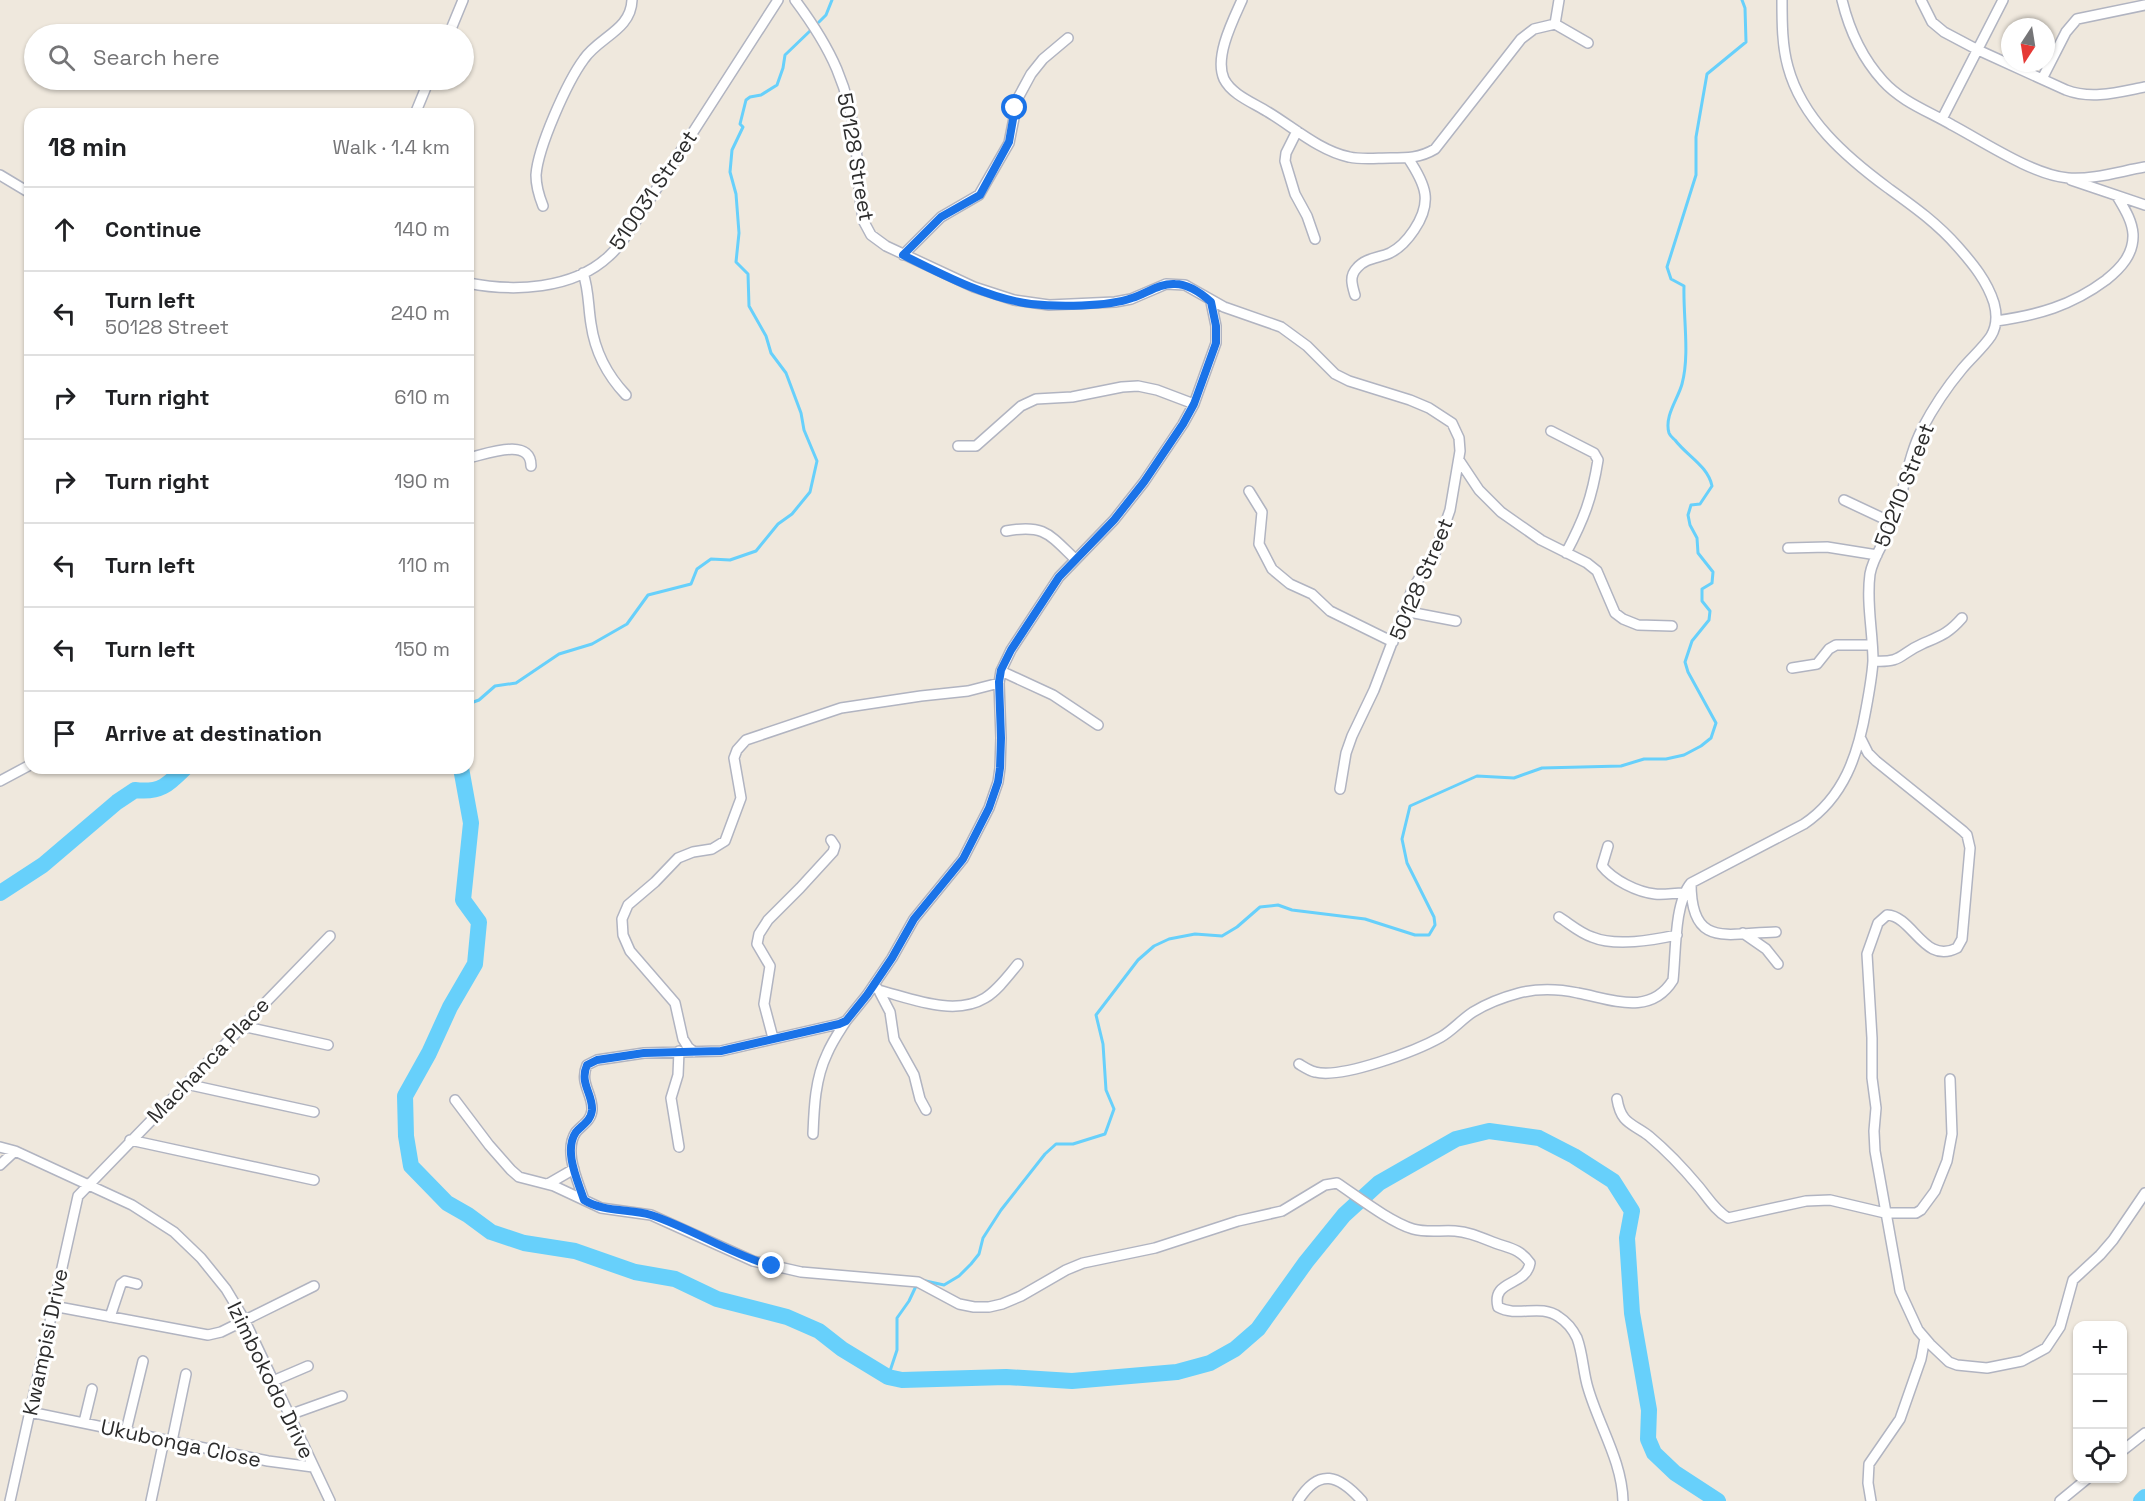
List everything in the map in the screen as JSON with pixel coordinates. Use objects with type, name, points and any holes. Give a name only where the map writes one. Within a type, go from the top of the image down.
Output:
[{"type":"street","points":[[452,24],[463,0]]},
{"type":"street","points":[[543,206],[537,186],[537,168],[557,111],[584,59],[598,43],[626,21],[632,0]]},
{"type":"street","name":"510031 Street","points":[[474,284],[503,288],[535,287],[561,282],[583,273],[608,257],[621,242],[778,0]]},
{"type":"street","name":"50128 Street","points":[[795,0],[818,31],[843,82],[853,125],[864,222],[878,240],[903,255],[974,287],[996,296],[1031,304],[1081,305],[1115,302],[1131,299],[1166,284],[1175,284],[1195,290],[1211,302],[1241,315],[1281,327],[1307,346],[1335,374],[1349,381],[1410,400],[1444,417],[1456,429],[1459,438],[1459,460],[1450,510],[1434,554],[1415,585],[1374,690],[1352,736],[1346,753],[1340,789]]},
{"type":"street","points":[[1242,0],[1224,48],[1222,58],[1224,80],[1239,95],[1297,131],[1329,150],[1349,157],[1408,158],[1422,156],[1435,150],[1521,39],[1534,29],[1555,24],[1588,43]]},
{"type":"street","points":[[1555,24],[1559,0]]},
{"type":"street","points":[[1782,0],[1787,66],[1797,92],[1811,116],[1856,162],[1922,211],[1958,247],[1989,287],[1996,312],[1995,321],[2042,312],[2068,304],[2086,295],[2119,268],[2129,254],[2133,237],[2129,219],[2117,196]]},
{"type":"street","points":[[1842,0],[1856,39],[1876,73],[1905,100],[2020,161],[2145,205]]},
{"type":"street","points":[[1922,0],[1926,11],[1938,28],[1978,50],[2078,94],[2103,94],[2145,87]]},
{"type":"street","points":[[1942,119],[2003,0]]},
{"type":"street","points":[[2042,79],[2066,32],[2077,19],[2145,5]]},
{"type":"street","points":[[903,255],[941,217],[980,195],[1009,142],[1018,98],[1031,74],[1042,59],[1068,38]]},
{"type":"street","points":[[417,108],[425,90]]},
{"type":"street","points":[[1297,131],[1285,160],[1295,194],[1307,216],[1315,239]]},
{"type":"street","points":[[1355,295],[1351,279],[1356,269],[1365,262],[1398,248],[1413,232],[1425,212],[1425,193],[1408,158]]},
{"type":"street","points":[[2058,176],[2077,178],[2145,166]]},
{"type":"street","points":[[0,175],[24,189]]},
{"type":"street","points":[[583,273],[588,286],[591,324],[599,354],[609,376],[626,395]]},
{"type":"street","points":[[813,1134],[814,1103],[826,1055],[846,1021],[877,987],[914,919],[963,859],[989,808],[1000,768],[999,682],[1001,670],[1011,650],[1059,577],[1114,520],[1144,482],[1183,424],[1194,404],[1216,343],[1216,326],[1211,302]]},
{"type":"street","name":"50210 Street","points":[[1683,893],[1691,883],[1818,815],[1840,787],[1851,768],[1861,740],[1873,661],[1869,608],[1869,577],[1872,567],[1893,523],[1922,429],[1952,381],[1990,336],[1995,321]]},
{"type":"street","points":[[958,446],[976,446],[1022,406],[1036,399],[1072,398],[1122,387],[1138,386],[1157,390],[1194,404]]},
{"type":"street","points":[[1551,431],[1594,453],[1598,460],[1592,496],[1566,553]]},
{"type":"street","points":[[474,457],[513,449],[526,453],[530,457],[531,466]]},
{"type":"street","points":[[1459,460],[1484,495],[1501,512],[1541,540],[1587,563],[1597,571],[1615,613],[1638,625],[1672,626]]},
{"type":"street","points":[[1249,491],[1262,512],[1259,538],[1261,551],[1276,574],[1290,584],[1312,594],[1330,610],[1393,642]]},
{"type":"street","points":[[1845,500],[1893,523]]},
{"type":"street","points":[[1006,531],[1021,528],[1040,529],[1049,534],[1075,559]]},
{"type":"street","points":[[1788,548],[1827,547],[1877,555]]},
{"type":"street","points":[[1404,611],[1456,621]]},
{"type":"street","points":[[1873,661],[1885,662],[1899,659],[1915,648],[1945,635],[1962,618]]},
{"type":"street","points":[[1792,668],[1816,664],[1828,649],[1836,645],[1872,645]]},
{"type":"street","points":[[1001,670],[1053,695],[1098,725]]},
{"type":"street","points":[[694,1052],[683,1039],[675,1003],[630,951],[623,934],[622,919],[628,905],[678,858],[693,852],[712,849],[725,842],[740,804],[741,792],[734,758],[741,745],[754,737],[794,726],[841,708],[968,691],[999,682]]},
{"type":"street","points":[[1861,740],[1868,753],[1876,761],[1963,831],[1967,835],[1970,848],[1962,939],[1957,948],[1947,951],[1935,949],[1919,939],[1896,916],[1887,915],[1880,919],[1867,954],[1872,1078],[1876,1108],[1875,1151],[1900,1291],[1907,1310],[1925,1338],[1941,1355],[1957,1365],[1987,1368],[2007,1365],[2035,1355],[2046,1348],[2056,1336],[2066,1313],[2073,1280],[2113,1240],[2145,1193]]},
{"type":"street","points":[[0,781],[24,768]]},
{"type":"street","points":[[773,1038],[764,1004],[770,966],[757,944],[759,934],[768,920],[834,852],[835,846],[831,840]]},
{"type":"street","points":[[1299,1064],[1314,1072],[1331,1073],[1354,1070],[1439,1038],[1473,1013],[1519,993],[1540,989],[1578,993],[1621,1004],[1641,1002],[1659,996],[1673,980],[1683,893],[1654,894],[1635,888],[1608,874],[1602,866],[1608,846]]},
{"type":"street","points":[[1691,883],[1692,908],[1695,917],[1704,929],[1718,933],[1776,932]]},
{"type":"street","points":[[1559,917],[1591,937],[1604,940],[1644,941],[1677,935]]},
{"type":"street","points":[[1743,933],[1766,949],[1778,964]]},
{"type":"street","name":"Machanca Place","points":[[87,1185],[330,936]]},
{"type":"street","points":[[877,987],[936,1004],[965,1006],[987,997],[1018,964]]},
{"type":"street","points":[[877,987],[890,1012],[896,1044],[914,1075],[920,1099],[926,1110]]},
{"type":"street","points":[[584,1200],[571,1152],[573,1138],[592,1112],[584,1083],[587,1065],[597,1060],[644,1053],[721,1051],[846,1021]]},
{"type":"street","points":[[242,1026],[328,1045]]},
{"type":"street","points":[[679,1147],[671,1098],[678,1075],[680,1051]]},
{"type":"street","points":[[1617,1099],[1623,1118],[1648,1135],[1680,1166],[1713,1206],[1728,1218],[1806,1201],[1830,1200],[1885,1213],[1916,1213],[1921,1210],[1935,1191],[1942,1175],[1952,1134],[1950,1079]]},
{"type":"street","points":[[186,1084],[314,1112]]},
{"type":"street","points":[[454,1100],[511,1170],[529,1180],[548,1184],[601,1208],[651,1215],[753,1261],[772,1266],[801,1272],[918,1282],[959,1304],[989,1307],[1002,1305],[1022,1296],[1066,1270],[1083,1263],[1155,1248],[1238,1221],[1282,1211],[1325,1185],[1337,1184],[1360,1200],[1413,1228],[1432,1232],[1454,1230],[1472,1233],[1514,1248],[1524,1255],[1530,1263],[1529,1270],[1524,1277],[1505,1286],[1499,1293],[1498,1307],[1506,1312],[1535,1309],[1550,1311],[1569,1326],[1577,1338],[1588,1387],[1621,1478],[1623,1501]]},
{"type":"street","points":[[130,1140],[314,1180]]},
{"type":"street","name":"Izimbokodo Drive","points":[[0,1147],[15,1151],[132,1204],[174,1232],[213,1272],[244,1319],[330,1501]]},
{"type":"street","points":[[0,1165],[15,1151]]},
{"type":"street","points":[[548,1184],[574,1169]]},
{"type":"street","name":"Kwampisi Drive","points":[[10,1501],[76,1202],[87,1185]]},
{"type":"street","points":[[110,1317],[121,1284],[125,1281],[138,1284]]},
{"type":"street","points":[[53,1306],[207,1335],[220,1332],[314,1286]]},
{"type":"street","points":[[1871,1501],[1868,1483],[1869,1464],[1900,1419],[1921,1359],[1925,1338]]},
{"type":"street","points":[[126,1431],[142,1361]]},
{"type":"street","points":[[273,1382],[308,1366]]},
{"type":"street","points":[[151,1501],[186,1374]]},
{"type":"street","name":"Ukubonga Close","points":[[84,1422],[92,1389]]},
{"type":"street","points":[[289,1415],[342,1396]]},
{"type":"street","name":"Ukubonga Close","points":[[30,1412],[268,1461],[313,1467]]},
{"type":"street","points":[[2127,1447],[2145,1433]]},
{"type":"street","points":[[1298,1501],[1310,1485],[1328,1478],[1345,1483],[1362,1501]]},
{"type":"street","points":[[2060,1501],[2083,1483]]},
{"type":"waterway","points":[[819,22],[826,15],[832,0]]},
{"type":"waterway","points":[[921,1280],[944,1285],[959,1276],[971,1264],[979,1254],[983,1238],[1001,1210],[1045,1154],[1056,1144],[1073,1144],[1105,1134],[1114,1109],[1106,1090],[1103,1044],[1096,1015],[1138,960],[1154,946],[1169,939],[1195,934],[1222,936],[1237,927],[1260,907],[1278,905],[1292,910],[1365,919],[1415,935],[1429,935],[1435,925],[1434,917],[1407,863],[1402,839],[1410,806],[1477,776],[1514,778],[1542,768],[1621,766],[1644,759],[1666,759],[1684,755],[1711,738],[1716,723],[1688,672],[1685,662],[1692,641],[1709,620],[1710,611],[1702,601],[1702,589],[1712,583],[1713,572],[1698,553],[1697,538],[1688,515],[1691,505],[1700,504],[1712,486],[1702,467],[1669,433],[1668,420],[1682,384],[1686,348],[1684,286],[1671,279],[1667,267],[1696,175],[1696,137],[1707,74],[1746,42],[1745,8],[1742,0]]},
{"type":"waterway","points":[[474,702],[495,686],[516,683],[559,654],[592,644],[627,624],[648,595],[691,584],[697,569],[711,559],[730,560],[756,551],[778,524],[792,514],[810,492],[817,461],[804,430],[801,413],[786,373],[771,353],[766,336],[749,306],[748,274],[736,262],[739,233],[736,194],[730,172],[732,150],[743,127],[740,124],[746,100],[761,95],[777,85],[785,55],[811,30]]},
{"type":"waterway","points":[[0,893],[43,865],[117,802],[135,790],[157,789],[179,774]]},
{"type":"waterway","points":[[462,774],[471,823],[463,900],[479,922],[475,964],[450,1007],[429,1053],[405,1096],[406,1136],[411,1166],[447,1203],[491,1232],[524,1243],[575,1251],[635,1272],[675,1279],[717,1299],[787,1317],[819,1331],[842,1349],[888,1377],[902,1380],[1006,1377],[1072,1381],[1177,1372],[1210,1363],[1235,1349],[1258,1329],[1306,1262],[1344,1215],[1379,1183],[1456,1139],[1489,1131],[1539,1138],[1574,1156],[1613,1181],[1632,1211],[1627,1238],[1632,1313],[1649,1410],[1648,1439],[1654,1453],[1675,1473],[1718,1501]]},
{"type":"waterway","points":[[888,1377],[897,1350],[897,1318],[917,1284]]},
{"type":"waterway","points":[[2141,1501],[2145,1497]]},
{"type":"route","points":[[772,1266],[753,1261],[651,1215],[601,1208],[584,1200],[574,1169],[571,1145],[576,1133],[592,1112],[584,1083],[585,1069],[587,1065],[597,1060],[644,1053],[709,1052],[738,1048],[846,1021],[875,984],[914,919],[963,859],[989,808],[1000,768],[999,682],[1001,670],[1011,650],[1067,566],[1114,520],[1144,482],[1183,424],[1201,388],[1216,343],[1215,317],[1211,302],[1185,285],[1166,284],[1131,299],[1115,302],[1081,305],[1031,304],[996,296],[903,255],[941,217],[980,195],[1012,135],[1015,108]]}]
